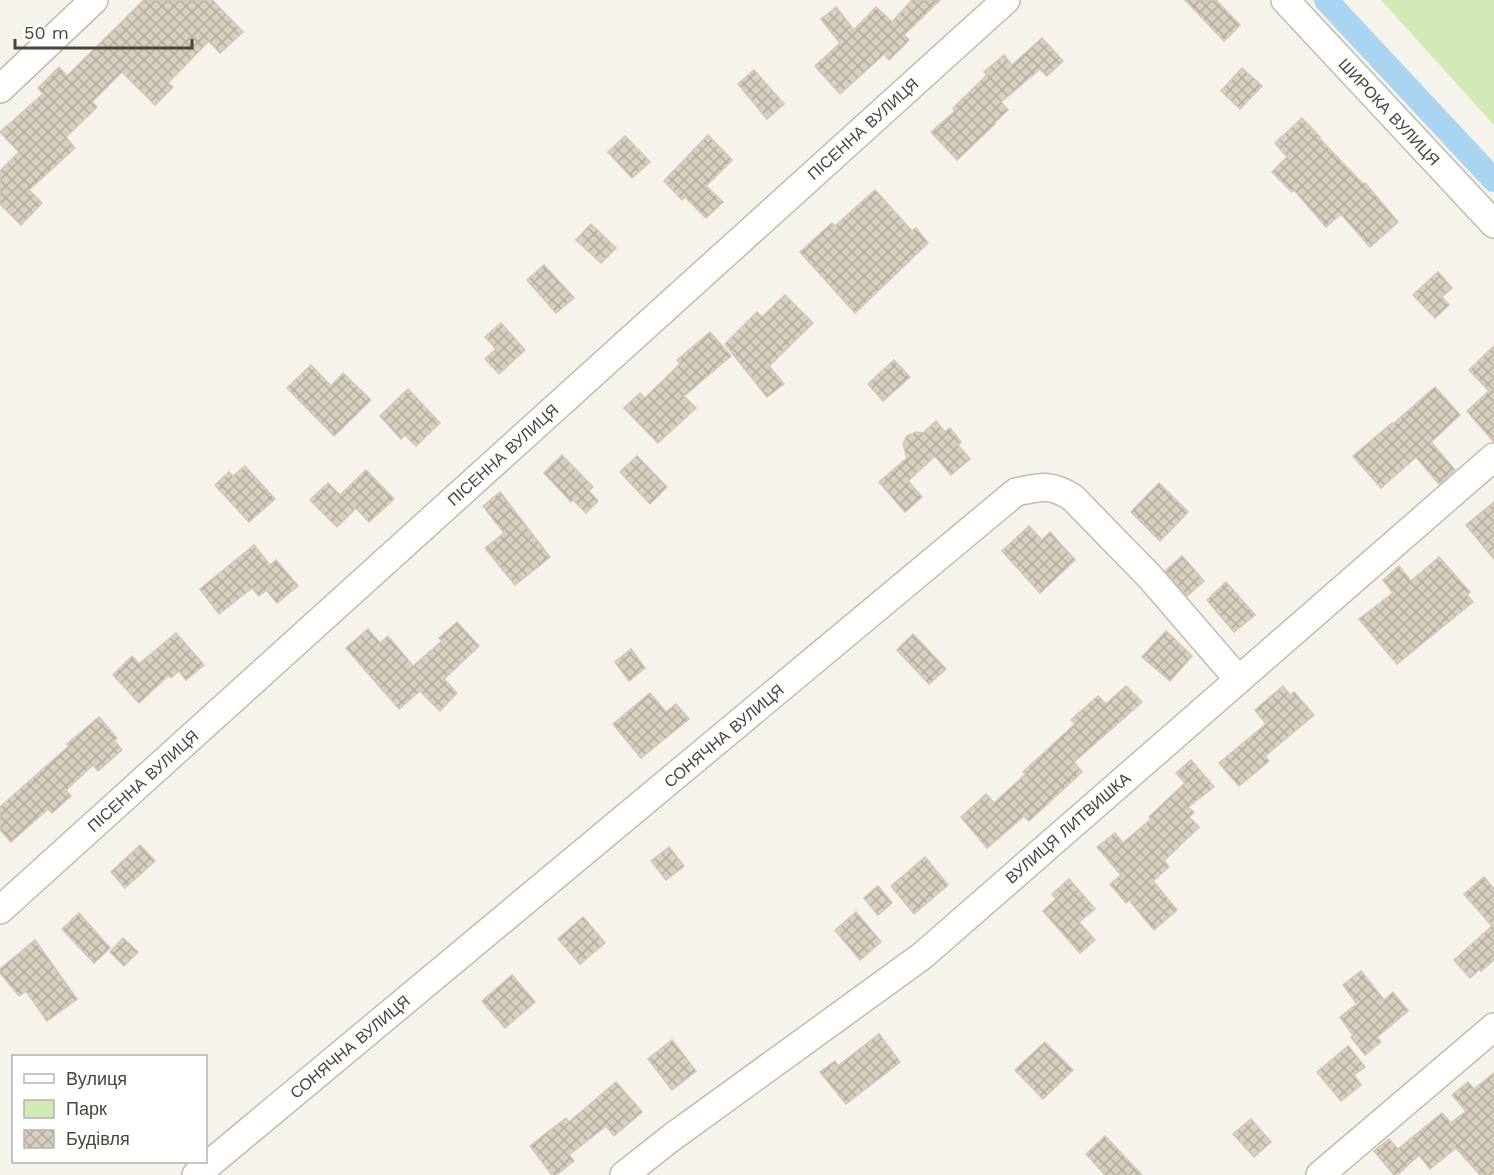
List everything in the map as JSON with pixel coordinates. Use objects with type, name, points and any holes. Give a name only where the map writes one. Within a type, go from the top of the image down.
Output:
[{"type":"street","points":[[0,89],[94,0]]},
{"type":"street","name":"ПІСЕННА ВУЛИЦЯ","points":[[0,910],[1006,0]]},
{"type":"street","name":"ШИРОКА ВУЛИЦЯ","points":[[1285,0],[1494,224]]},
{"type":"street","name":"ВУЛИЦЯ ЛИТВИШКА","points":[[624,1175],[671,1138],[922,956],[1494,457]]},
{"type":"street","name":"СОНЯЧНА ВУЛИЦЯ","points":[[196,1175],[1016,492],[1042,487],[1059,489],[1073,498],[1150,577],[1238,679]]},
{"type":"street","points":[[1320,1175],[1494,1027]]},
{"type":"green space","points":[[1381,0],[1494,0],[1494,125]]},
{"type":"building","points":[[144,0],[212,0],[243,32],[220,53],[209,41],[168,83],[173,87],[155,105],[122,72],[92,102],[97,107],[66,137],[75,148],[29,190],[42,203],[21,225],[0,204],[0,171],[19,152],[0,132],[43,94],[38,88],[59,67],[67,76]]},
{"type":"building","points":[[912,0],[940,0],[904,35],[909,40],[889,60],[884,54],[840,94],[815,66],[840,43],[821,19],[836,7],[854,30],[876,7],[892,22]]},
{"type":"building","points":[[1185,0],[1216,0],[1240,25],[1224,41]]},
{"type":"building","points":[[1042,38],[1063,61],[1047,76],[1040,69],[1001,102],[1008,110],[957,160],[931,132],[955,111],[953,108],[987,75],[984,72],[1004,55],[1012,65]]},
{"type":"building","points":[[1242,68],[1262,86],[1240,109],[1221,91]]},
{"type":"building","points":[[754,70],[784,104],[767,119],[738,84]]},
{"type":"building","points":[[1302,118],[1363,184],[1365,183],[1398,222],[1370,247],[1341,214],[1326,227],[1294,190],[1292,192],[1272,172],[1287,157],[1275,143]]},
{"type":"building","points":[[708,135],[732,160],[706,186],[723,202],[706,218],[685,197],[682,200],[664,181]]},
{"type":"building","points":[[625,136],[650,162],[632,178],[608,152]]},
{"type":"building","points":[[875,190],[912,231],[916,228],[928,243],[855,313],[800,252],[832,223],[835,226]]},
{"type":"building","points":[[591,224],[616,248],[601,263],[576,240]]},
{"type":"building","points":[[544,265],[574,298],[556,313],[527,280]]},
{"type":"building","points":[[1438,272],[1452,288],[1442,297],[1449,305],[1435,318],[1413,295]]},
{"type":"building","points":[[785,295],[813,323],[769,366],[784,384],[767,397],[725,344],[757,312],[762,317]]},
{"type":"building","points":[[501,323],[525,350],[499,374],[485,359],[496,349],[485,337]]},
{"type":"building","points":[[710,332],[731,356],[684,396],[696,408],[658,443],[624,408],[640,393],[645,398],[680,364],[677,360]]},
{"type":"building","points":[[1494,346],[1494,442],[1467,411],[1489,391],[1469,370]]},
{"type":"building","points":[[894,360],[910,377],[883,401],[868,384]]},
{"type":"building","points":[[311,365],[331,386],[343,373],[371,400],[334,436],[287,388]]},
{"type":"building","points":[[1435,387],[1460,415],[1431,442],[1455,470],[1439,484],[1416,457],[1381,488],[1353,456]]},
{"type":"building","points":[[408,389],[440,423],[416,446],[405,435],[401,439],[380,416]]},
{"type":"building","points":[[936,421],[945,432],[950,428],[961,442],[958,445],[970,459],[951,475],[935,456],[908,481],[922,497],[905,512],[879,482],[907,458],[903,444],[907,436],[916,432],[923,433]]},
{"type":"building","points":[[562,455],[593,487],[589,491],[598,501],[586,513],[573,500],[571,502],[544,473]]},
{"type":"building","points":[[637,456],[667,487],[650,504],[620,472]]},
{"type":"building","points":[[245,466],[275,499],[249,522],[215,485],[229,472],[233,476]]},
{"type":"building","points":[[366,470],[394,499],[369,522],[356,508],[337,527],[310,500],[328,483],[340,495]]},
{"type":"building","points":[[1159,483],[1188,512],[1160,541],[1131,512]]},
{"type":"building","points":[[500,492],[550,557],[515,585],[485,548],[504,533],[483,506]]},
{"type":"building","points":[[1494,502],[1494,559],[1466,525]]},
{"type":"building","points":[[1029,526],[1042,540],[1050,532],[1075,560],[1040,593],[1002,551]]},
{"type":"building","points":[[254,545],[270,565],[276,560],[298,586],[277,603],[266,590],[259,596],[252,588],[219,614],[200,589]]},
{"type":"building","points":[[1182,556],[1204,581],[1187,596],[1165,571]]},
{"type":"building","points":[[1439,557],[1470,592],[1467,595],[1473,602],[1397,664],[1359,619],[1393,593],[1383,580],[1399,566],[1411,581]]},
{"type":"building","points":[[1226,582],[1255,615],[1234,632],[1207,600]]},
{"type":"building","points":[[457,622],[479,646],[444,679],[457,693],[440,711],[420,691],[399,709],[346,648],[368,629],[380,643],[388,636],[413,666],[442,641],[439,638]]},
{"type":"building","points":[[1166,631],[1192,656],[1170,681],[1142,657]]},
{"type":"building","points":[[176,633],[204,665],[186,680],[179,671],[171,678],[169,675],[139,703],[113,675],[132,656],[139,664]]},
{"type":"building","points":[[913,634],[946,669],[929,684],[897,650]]},
{"type":"building","points":[[631,649],[645,668],[629,681],[615,662]]},
{"type":"building","points":[[1126,686],[1142,702],[1074,762],[1082,772],[1029,821],[1024,816],[987,848],[961,817],[986,794],[994,803],[1026,774],[1023,772],[1075,724],[1071,720],[1098,696],[1106,704]]},
{"type":"building","points":[[1283,686],[1290,695],[1294,692],[1314,715],[1265,756],[1269,761],[1239,786],[1219,763],[1266,724],[1255,710]]},
{"type":"building","points":[[650,693],[666,712],[676,704],[689,719],[641,758],[613,724]]},
{"type":"building","points":[[99,717],[117,738],[114,740],[122,750],[98,771],[93,765],[66,790],[71,796],[52,813],[48,809],[11,842],[0,830],[0,807]]},
{"type":"building","points":[[1191,760],[1214,787],[1188,807],[1194,812],[1189,817],[1199,827],[1164,861],[1169,867],[1153,881],[1177,910],[1154,930],[1129,900],[1126,903],[1110,884],[1121,875],[1097,847],[1115,833],[1123,843],[1151,819],[1149,817],[1185,783],[1176,773]]},
{"type":"building","points":[[140,845],[155,861],[125,888],[111,872]]},
{"type":"building","points":[[669,847],[684,866],[666,880],[651,861]]},
{"type":"building","points":[[925,857],[948,885],[914,914],[891,886]]},
{"type":"building","points":[[1484,877],[1494,889],[1494,960],[1470,978],[1454,960],[1492,926],[1464,894]]},
{"type":"building","points":[[1069,879],[1095,909],[1079,922],[1095,940],[1080,953],[1043,911],[1056,899],[1052,894]]},
{"type":"building","points":[[878,886],[892,903],[878,915],[864,898]]},
{"type":"building","points":[[856,912],[881,942],[860,960],[835,930]]},
{"type":"building","points":[[79,913],[110,948],[94,963],[62,929]]},
{"type":"building","points":[[583,917],[605,943],[580,964],[558,939]]},
{"type":"building","points":[[123,938],[138,952],[124,966],[110,952]]},
{"type":"building","points":[[35,940],[77,999],[47,1021],[26,991],[19,996],[0,973],[0,969]]},
{"type":"building","points":[[1361,971],[1384,1000],[1393,992],[1408,1011],[1377,1037],[1381,1042],[1365,1055],[1351,1037],[1353,1035],[1340,1017],[1357,1004],[1343,985]]},
{"type":"building","points":[[512,975],[535,1002],[505,1028],[482,1001]]},
{"type":"building","points":[[879,1034],[900,1062],[846,1104],[820,1072],[835,1061],[838,1066]]},
{"type":"building","points":[[672,1040],[696,1071],[672,1090],[648,1059]]},
{"type":"building","points":[[1045,1042],[1073,1070],[1043,1099],[1015,1070]]},
{"type":"building","points":[[1348,1046],[1365,1067],[1354,1075],[1361,1085],[1341,1101],[1317,1072]]},
{"type":"building","points":[[1494,1073],[1494,1175],[1480,1175],[1456,1148],[1430,1169],[1419,1155],[1397,1175],[1394,1175],[1374,1151],[1389,1139],[1398,1149],[1442,1113],[1451,1123],[1466,1111],[1452,1095],[1468,1082],[1474,1089]]},
{"type":"building","points":[[616,1082],[642,1112],[614,1136],[606,1126],[569,1155],[574,1161],[556,1175],[552,1175],[530,1146],[566,1118],[569,1122]]},
{"type":"building","points":[[1251,1119],[1271,1142],[1254,1157],[1233,1134]]},
{"type":"building","points":[[1105,1136],[1142,1175],[1105,1175],[1086,1154]]},
{"type":"waterway","points":[[1326,0],[1494,180]]}]
